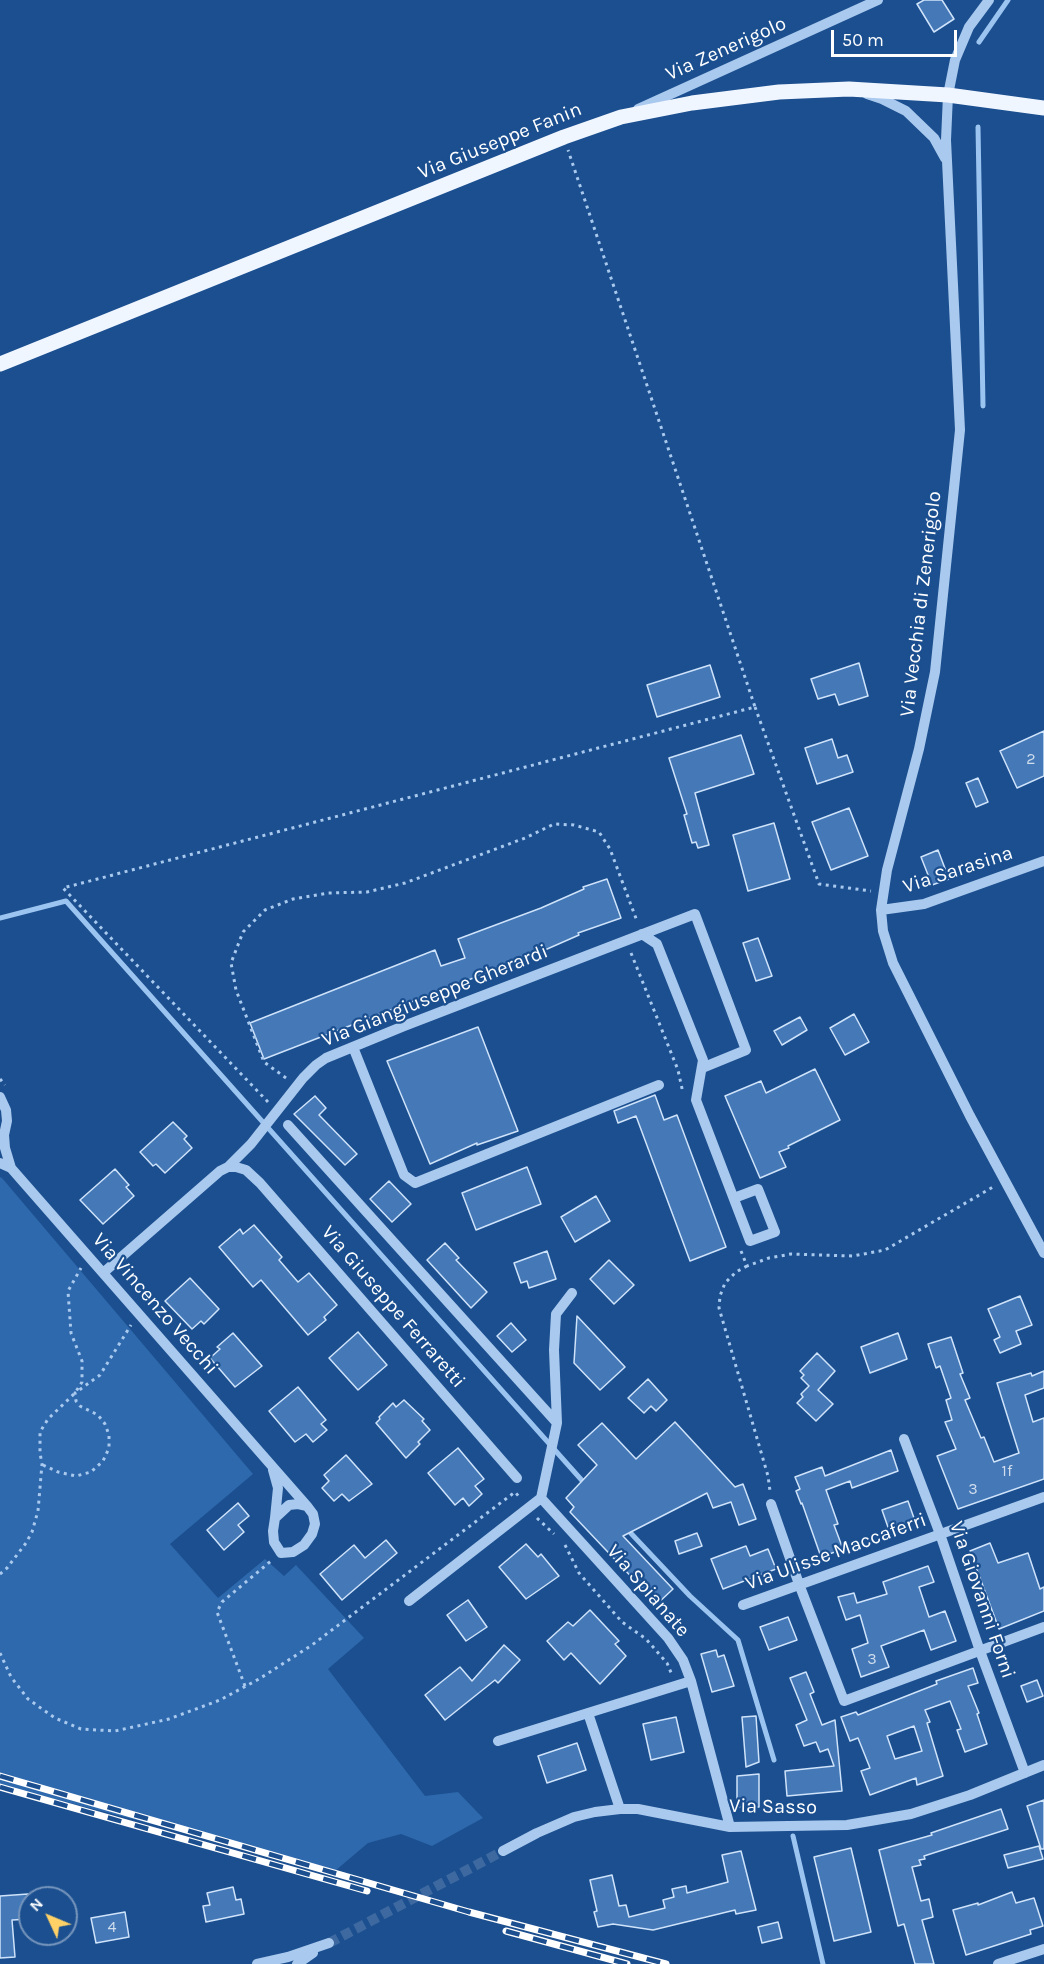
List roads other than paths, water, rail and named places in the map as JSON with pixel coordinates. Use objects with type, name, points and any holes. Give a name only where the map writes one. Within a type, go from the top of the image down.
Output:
[{"type":"main road","name":"Via Giuseppe Fanin","points":[[0,364],[564,137],[621,117],[692,103],[779,92],[849,89],[948,95],[1044,108]]},
{"type":"street","name":"Via Zenerigolo","points":[[621,117],[878,0]]},
{"type":"street","name":"Via Vecchia di Zenerigolo","points":[[989,0],[969,27],[956,60],[948,95],[947,162],[960,430],[935,672],[919,749],[883,892],[881,910],[883,931],[893,963],[1044,1253]]},
{"type":"street","points":[[849,89],[882,99],[906,111],[934,138],[947,162]]},
{"type":"street","name":"Via Sarasina","points":[[881,910],[924,904],[1044,861]]},
{"type":"street","name":"Via Giangiuseppe Gherardi","points":[[103,1273],[220,1171],[232,1167],[315,1065],[353,1047],[695,914],[746,1050],[702,1068]]},
{"type":"street","points":[[642,934],[657,944],[703,1060],[696,1100],[750,1241],[775,1232],[758,1189],[734,1198]]},
{"type":"street","points":[[353,1047],[404,1175],[415,1182],[659,1085]]},
{"type":"street","name":"Via Vincenzo Vecchi","points":[[0,1097],[6,1110],[7,1121],[2,1138],[12,1168],[87,1262],[103,1273],[307,1506]]},
{"type":"street","points":[[288,1125],[557,1424]]},
{"type":"street","name":"Via Vincenzo Vecchi","points":[[0,1163],[12,1168]]},
{"type":"street","name":"Via Giuseppe Ferraretti","points":[[232,1167],[246,1170],[260,1183],[517,1478]]},
{"type":"street","points":[[409,1601],[541,1498],[557,1424],[554,1350],[556,1314],[572,1293]]},
{"type":"street","name":"Via Giovanni Forni","points":[[904,1439],[1025,1773]]},
{"type":"street","name":"Via Vincenzo Vecchi","points":[[271,1464],[278,1488],[275,1518]]},
{"type":"street","name":"Via Ulisse Maccaferri","points":[[742,1605],[1044,1497]]},
{"type":"street","name":"Via Spianate","points":[[541,1498],[668,1638],[683,1660],[691,1681],[730,1827]]},
{"type":"street","points":[[771,1504],[844,1701],[1044,1627]]},
{"type":"street","points":[[289,1505],[307,1506],[313,1514],[315,1524],[312,1534],[293,1552],[281,1552],[274,1542],[275,1518],[289,1505]]},
{"type":"street","points":[[498,1741],[691,1681]]},
{"type":"street","points":[[588,1713],[620,1809]]},
{"type":"street","name":"Via Sasso","points":[[503,1851],[574,1817],[620,1809],[638,1809],[730,1827],[847,1825],[911,1814],[970,1795],[1044,1765]]},
{"type":"street","points":[[257,1964],[288,1958],[329,1943],[297,1964]]},
{"type":"street","points":[[998,1964],[1044,1949]]},
{"type":"waterway","points":[[979,42],[1008,0]]},
{"type":"waterway","points":[[978,127],[983,406]]},
{"type":"waterway","points":[[0,918],[66,901],[586,1485]]},
{"type":"waterway","points":[[625,1527],[690,1596],[738,1640],[774,1760]]},
{"type":"waterway","points":[[793,1836],[823,1964]]},
{"type":"tunnel","points":[[329,1943],[503,1851]]},
{"type":"railway","points":[[0,1776],[469,1912],[666,1964]]},
{"type":"railway","points":[[0,1787],[367,1891]]},
{"type":"railway","points":[[506,1931],[627,1964]]}]
